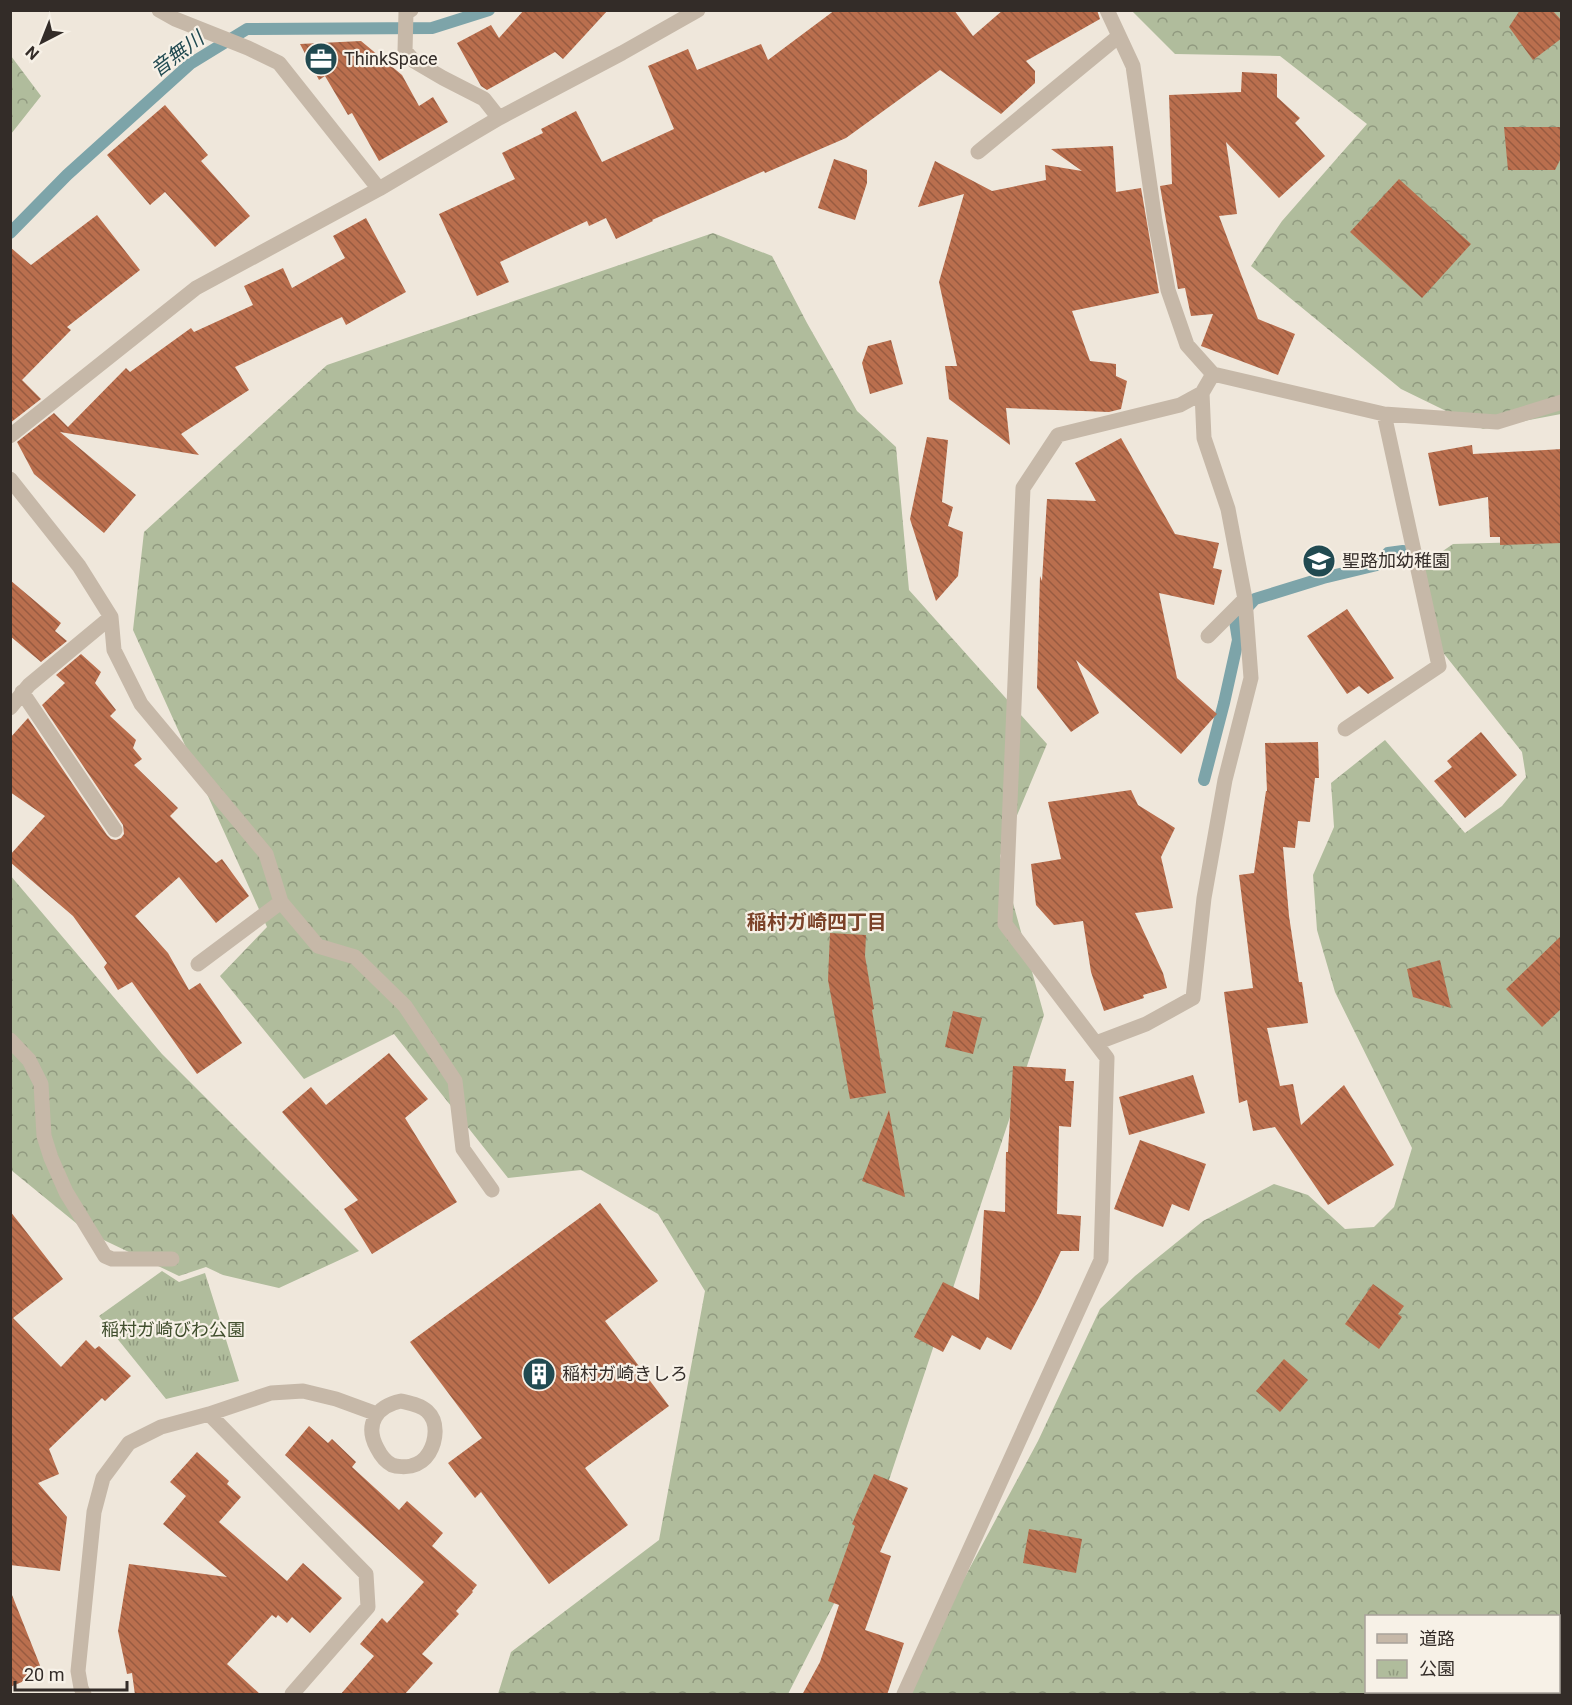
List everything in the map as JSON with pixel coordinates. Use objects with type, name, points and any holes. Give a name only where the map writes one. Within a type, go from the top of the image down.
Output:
[{"type":"street","points":[[159,10],[279,63],[379,189]]},
{"type":"street","points":[[10,436],[196,288],[379,189],[499,118],[698,10]]},
{"type":"street","points":[[1107,10],[1133,66],[1155,221],[1168,290],[1187,345],[1213,374],[1384,414],[1497,422],[1562,402]]},
{"type":"street","points":[[408,11],[405,51],[414,61],[484,99],[499,118]]},
{"type":"street","points":[[978,152],[1119,36]]},
{"type":"street","points":[[904,1695],[1101,1260],[1107,1058],[1005,924],[1023,488],[1058,435],[1180,405],[1202,393],[1213,374]]},
{"type":"street","points":[[1096,1042],[1146,1024],[1193,998],[1204,898],[1226,780],[1251,678],[1245,599],[1228,508],[1204,438],[1202,393]]},
{"type":"street","points":[[1345,729],[1439,666],[1384,414]]},
{"type":"street","points":[[10,479],[79,566],[111,617],[114,650],[141,704],[266,854],[281,902],[318,946],[355,957],[405,1006],[455,1081],[463,1149],[492,1190]]},
{"type":"street","points":[[1208,636],[1245,599]]},
{"type":"street","points":[[10,708],[29,685],[111,617]]},
{"type":"street","points":[[22,692],[116,830]]},
{"type":"street","points":[[198,964],[281,902]]},
{"type":"street","points":[[10,1040],[29,1060],[41,1084],[44,1136],[51,1158],[66,1192],[105,1256],[111,1259],[172,1259]]},
{"type":"street","points":[[84,1695],[78,1671],[94,1512],[103,1478],[129,1443],[161,1427],[210,1414],[271,1393],[303,1392],[336,1399],[377,1414]]},
{"type":"street","points":[[401,1401],[427,1411],[435,1425],[435,1440],[428,1455],[419,1464],[393,1465],[380,1454],[372,1439],[372,1426],[377,1414],[389,1404],[401,1401]]},
{"type":"street","points":[[210,1414],[366,1574],[368,1606],[292,1694]]},
{"type":"green space","points":[[1132,11],[1561,11],[1561,414],[1483,429],[1401,389],[1251,266],[1282,221],[1367,124],[1280,56],[1175,54]]},
{"type":"green space","points":[[11,56],[41,96],[11,134]]},
{"type":"green space","points":[[713,233],[772,256],[857,411],[896,447],[909,590],[1047,744],[1000,856],[1044,1015],[874,1525],[788,1694],[498,1694],[511,1652],[659,1540],[705,1291],[658,1214],[581,1170],[508,1178],[394,1034],[304,1079],[220,976],[267,927],[133,630],[144,532],[327,365]]},
{"type":"green space","points":[[1561,541],[1561,1694],[902,1694],[1038,1441],[1100,1309],[1135,1276],[1203,1221],[1274,1184],[1308,1195],[1345,1229],[1374,1227],[1394,1207],[1412,1148],[1335,992],[1317,930],[1313,875],[1334,827],[1331,783],[1385,740],[1465,833],[1502,806],[1526,777],[1522,752],[1441,650],[1424,564],[1453,544]]},
{"type":"green space","points":[[10,875],[162,1054],[359,1251],[279,1288],[223,1275],[206,1267],[179,1276],[87,1232],[11,1170]]},
{"type":"green space","name":"稲村ガ崎びわ公園","points":[[162,1271],[179,1282],[205,1273],[239,1381],[166,1399],[99,1316]]},
{"type":"building","points":[[524,10],[608,10],[563,59],[555,52],[487,90],[481,86],[457,43],[491,25],[499,38]]},
{"type":"building","points":[[835,10],[954,10],[973,36],[1003,10],[1097,10],[1100,19],[1026,61],[1035,71],[1035,83],[1001,114],[940,70],[846,138],[652,220],[616,239],[606,218],[589,226],[587,221],[500,262],[509,282],[477,296],[439,214],[515,179],[502,153],[543,133],[541,129],[576,111],[602,162],[674,129],[648,66],[688,49],[697,70],[761,44],[768,60]]},
{"type":"building","points":[[1520,10],[1552,10],[1562,21],[1562,38],[1533,60],[1509,27]]},
{"type":"building","points":[[361,41],[402,75],[419,106],[433,97],[448,122],[379,161],[352,113],[348,115],[325,76],[319,80],[300,44]]},
{"type":"building","points":[[1242,72],[1277,74],[1277,97],[1300,118],[1295,123],[1325,156],[1279,198],[1226,142],[1237,214],[1219,216],[1258,319],[1295,334],[1278,375],[1201,346],[1213,314],[1191,316],[1185,288],[1178,289],[1160,186],[1172,184],[1169,95],[1241,92]]},
{"type":"building","points":[[165,105],[208,155],[201,161],[250,216],[215,247],[165,192],[150,205],[107,155]]},
{"type":"building","points":[[1504,127],[1562,127],[1562,156],[1555,170],[1508,170]]},
{"type":"building","points":[[1113,146],[1116,192],[1141,188],[1159,293],[1072,311],[1090,361],[1116,364],[1116,376],[1127,381],[1121,409],[1109,412],[1006,408],[1010,445],[949,399],[945,366],[957,366],[939,282],[964,194],[918,207],[935,161],[992,191],[1046,180],[1045,165],[1082,171],[1051,149]]},
{"type":"building","points":[[834,159],[867,170],[867,183],[855,220],[818,208]]},
{"type":"building","points":[[1399,179],[1471,244],[1422,298],[1350,232]]},
{"type":"building","points":[[97,215],[140,270],[67,327],[71,330],[22,380],[41,399],[10,423],[10,247],[31,265]]},
{"type":"building","points":[[366,218],[406,292],[346,325],[342,317],[235,367],[249,390],[181,434],[199,455],[60,432],[136,495],[104,533],[34,474],[17,442],[54,413],[68,427],[126,368],[130,372],[191,328],[194,332],[253,305],[244,286],[283,268],[292,288],[345,258],[333,236]]},
{"type":"building","points":[[891,340],[903,384],[870,394],[862,363],[868,346]]},
{"type":"building","points":[[927,437],[948,440],[942,502],[953,507],[948,526],[963,532],[958,576],[936,601],[910,519]]},
{"type":"building","points":[[1121,438],[1175,534],[1219,543],[1213,568],[1222,570],[1214,605],[1159,593],[1177,678],[1217,714],[1181,754],[1076,660],[1099,713],[1071,732],[1037,688],[1040,576],[1042,581],[1047,499],[1096,501],[1075,463]]},
{"type":"building","points":[[1472,445],[1473,454],[1562,449],[1562,543],[1500,545],[1500,537],[1490,537],[1488,497],[1439,506],[1428,453]]},
{"type":"building","points":[[10,580],[61,623],[55,631],[67,641],[41,662],[10,636]]},
{"type":"building","points":[[1347,609],[1394,678],[1368,694],[1359,686],[1347,694],[1307,636]]},
{"type":"building","points":[[81,654],[101,672],[95,683],[116,710],[110,716],[136,740],[133,748],[142,759],[134,765],[178,808],[170,816],[216,863],[222,859],[249,896],[216,923],[179,877],[135,916],[168,953],[189,990],[200,983],[242,1043],[197,1074],[132,982],[118,990],[104,967],[107,963],[73,916],[10,862],[10,855],[45,816],[10,792],[10,738],[28,718],[107,835],[116,840],[124,834],[123,825],[42,705],[65,683],[56,675]]},
{"type":"building","points":[[1481,732],[1517,775],[1465,818],[1434,781],[1452,767],[1447,761]]},
{"type":"building","points":[[1318,742],[1319,778],[1315,778],[1310,822],[1298,821],[1295,848],[1283,847],[1289,916],[1308,1023],[1267,1028],[1280,1086],[1293,1084],[1301,1125],[1344,1085],[1394,1165],[1328,1205],[1275,1127],[1253,1131],[1247,1100],[1239,1103],[1224,992],[1253,988],[1239,875],[1254,873],[1267,791],[1265,743]]},
{"type":"building","points":[[1131,790],[1138,805],[1175,828],[1161,857],[1173,908],[1135,913],[1163,973],[1167,988],[1104,1011],[1091,972],[1083,921],[1054,925],[1036,905],[1031,864],[1061,859],[1048,802]]},
{"type":"building","points":[[830,933],[866,935],[865,956],[886,1093],[850,1099],[828,980]]},
{"type":"building","points":[[1562,935],[1562,1008],[1542,1027],[1506,989]]},
{"type":"building","points":[[1440,960],[1451,1008],[1413,997],[1407,969]]},
{"type":"building","points":[[953,1011],[982,1018],[973,1054],[945,1047]]},
{"type":"building","points":[[389,1053],[428,1099],[405,1118],[457,1202],[372,1254],[344,1209],[358,1200],[282,1112],[311,1087],[326,1105]]},
{"type":"building","points":[[1013,1066],[1066,1069],[1065,1081],[1074,1081],[1071,1127],[1059,1126],[1057,1214],[1081,1216],[1079,1251],[1061,1251],[1011,1350],[987,1337],[980,1350],[952,1335],[943,1352],[914,1337],[943,1282],[979,1300],[984,1210],[1005,1212],[1006,1152],[1008,1152]]},
{"type":"building","points":[[1193,1075],[1205,1113],[1129,1135],[1119,1097]]},
{"type":"building","points":[[889,1110],[905,1197],[862,1181]]},
{"type":"building","points":[[1140,1140],[1206,1164],[1189,1211],[1172,1204],[1163,1227],[1114,1209]]},
{"type":"building","name":"稲村ガ崎きしろ","points":[[600,1203],[658,1281],[605,1321],[669,1406],[585,1468],[628,1525],[549,1584],[481,1492],[475,1498],[448,1463],[482,1438],[410,1342]]},
{"type":"building","points":[[10,1211],[63,1279],[13,1318],[61,1367],[86,1340],[95,1349],[99,1346],[131,1376],[105,1401],[102,1398],[49,1449],[59,1474],[38,1483],[67,1517],[60,1571],[10,1565]]},
{"type":"building","points":[[1373,1284],[1404,1306],[1398,1314],[1402,1317],[1379,1349],[1345,1324]]},
{"type":"building","points":[[1284,1359],[1308,1380],[1280,1412],[1256,1391]]},
{"type":"building","points":[[309,1426],[328,1443],[332,1439],[356,1462],[352,1467],[399,1510],[407,1501],[443,1533],[432,1546],[477,1585],[456,1611],[459,1614],[422,1654],[433,1663],[404,1695],[340,1695],[374,1656],[360,1644],[382,1618],[387,1623],[424,1582],[285,1455]]},
{"type":"building","points":[[197,1452],[229,1481],[227,1484],[241,1497],[219,1522],[287,1581],[303,1563],[342,1598],[310,1633],[292,1617],[287,1623],[278,1615],[276,1618],[272,1615],[227,1664],[261,1695],[135,1695],[132,1673],[127,1674],[118,1631],[129,1564],[227,1577],[163,1524],[186,1496],[170,1482]]},
{"type":"building","points":[[874,1474],[908,1488],[880,1552],[891,1556],[865,1630],[904,1643],[887,1695],[802,1695],[820,1662],[839,1605],[828,1601],[855,1526],[852,1524]]},
{"type":"building","points":[[1029,1529],[1082,1539],[1076,1573],[1023,1563]]},
{"type":"building","points":[[10,1595],[12,1595],[43,1673],[10,1687]]},
{"type":"waterway","name":"音無川","points":[[10,233],[67,175],[190,64],[247,29],[432,28],[489,10]]},
{"type":"waterway","points":[[1204,780],[1238,640],[1235,621],[1255,599],[1323,578],[1377,565],[1388,553],[1403,551]]},
{"type":"place","name":"ThinkSpace","points":[[321,59]]},
{"type":"place","name":"聖路加幼稚園","points":[[1319,561]]},
{"type":"place","name":"稲村ガ崎きしろ","points":[[539,1374]]},
{"type":"district","name":"稲村ガ崎四丁目","points":[[817,922]]}]
